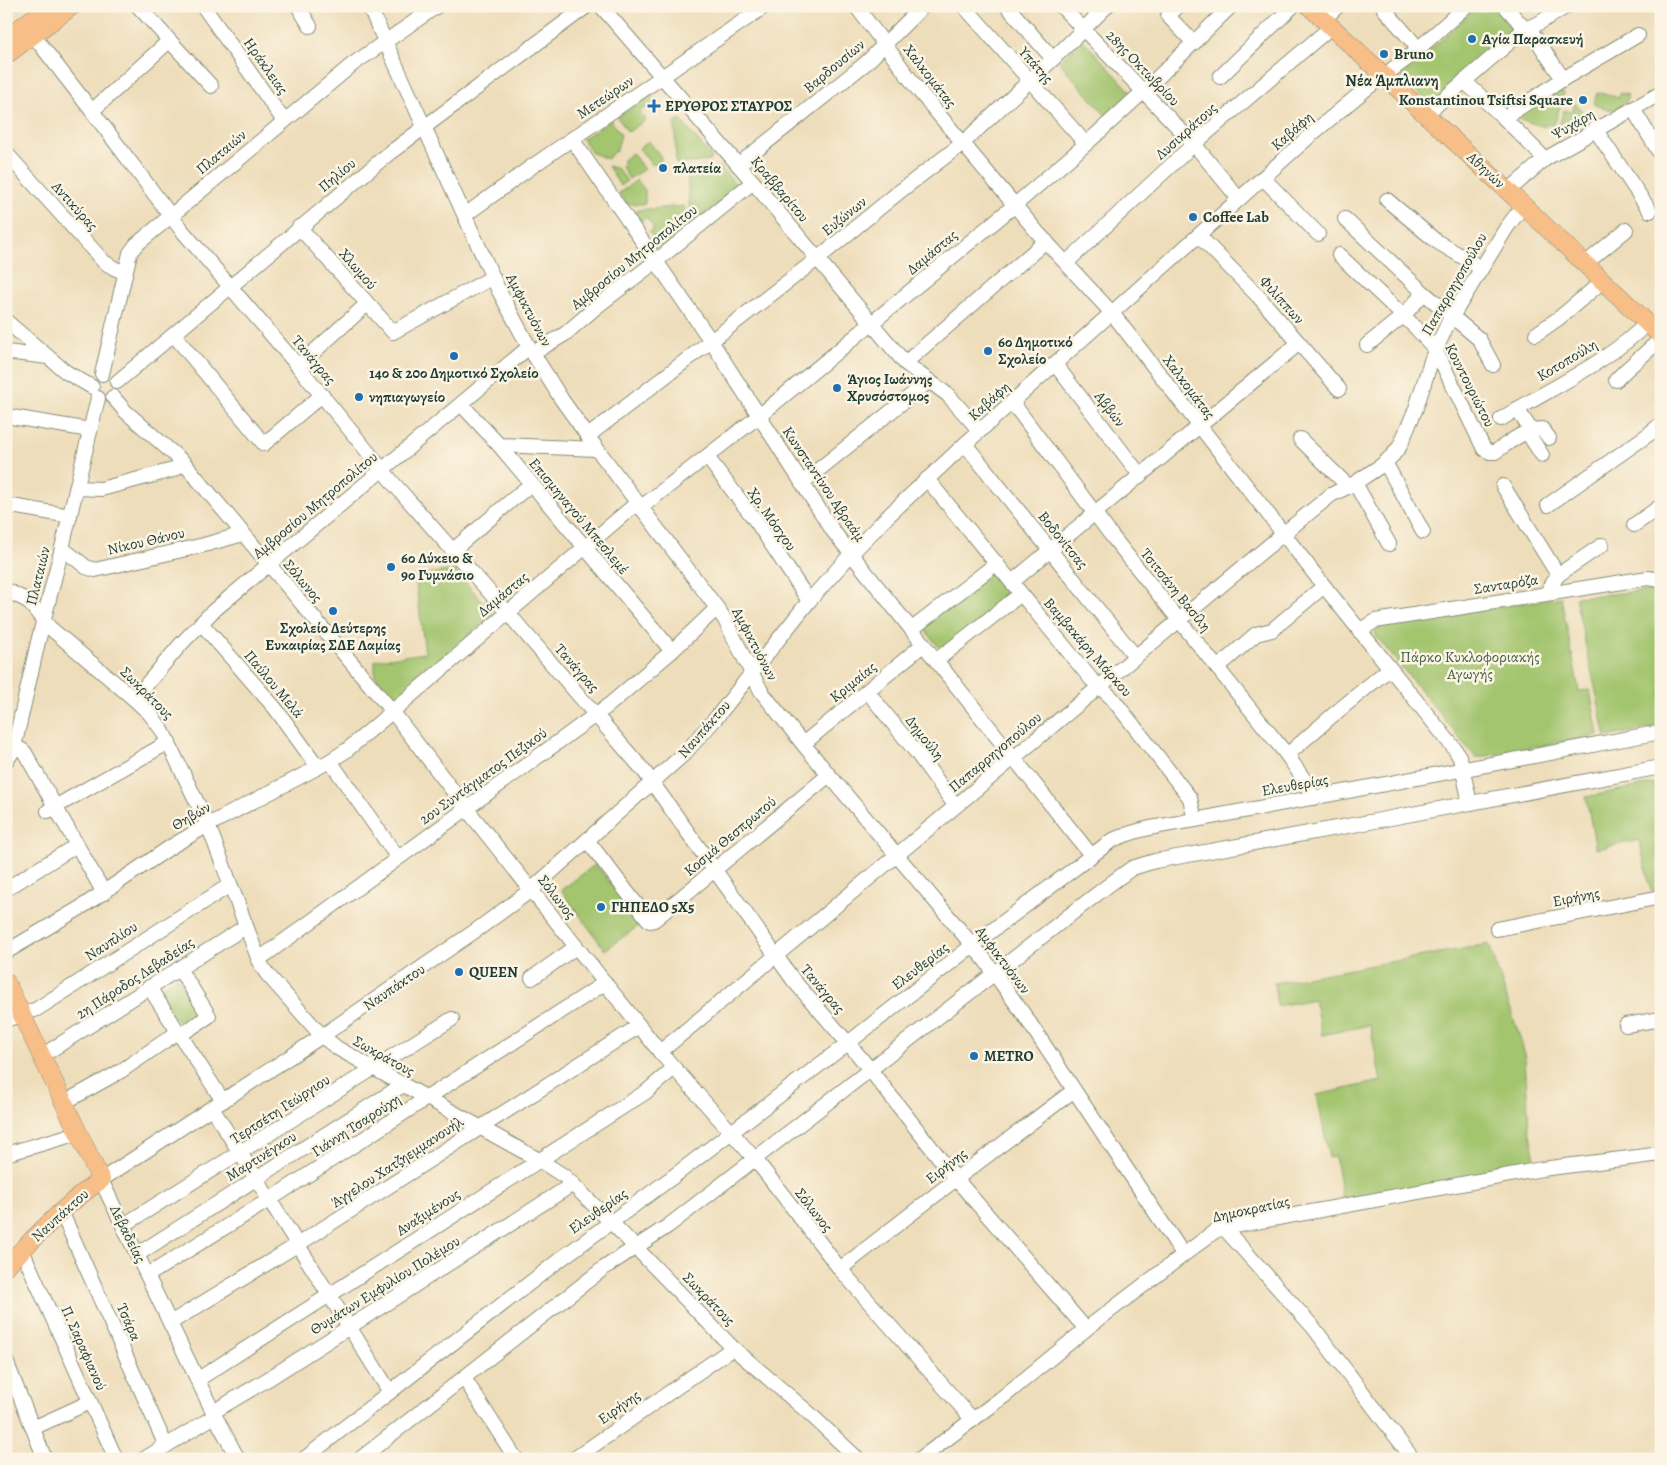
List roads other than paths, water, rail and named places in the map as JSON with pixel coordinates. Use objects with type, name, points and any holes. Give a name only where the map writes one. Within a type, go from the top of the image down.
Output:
[{"type":"main road","points":[[6,38],[50,6]]},
{"type":"main road","points":[[6,55],[72,6]]},
{"type":"main road","name":"Αθηνών","points":[[1308,6],[1508,191],[1661,338]]},
{"type":"main road","name":"Λεβαδείας","points":[[6,982],[15,1018],[43,1056],[101,1180]]},
{"type":"main road","name":"Ναυπάκτου","points":[[6,1266],[61,1211],[101,1180]]},
{"type":"street","points":[[138,6],[211,86]]},
{"type":"street","name":"Ηράκλειας","points":[[204,6],[284,121]]},
{"type":"street","points":[[298,6],[310,26]]},
{"type":"street","name":"Αμφικτυόνων","points":[[369,6],[493,277],[531,350],[597,450],[717,608],[761,691],[803,744],[973,945],[995,974],[1027,1019],[1182,1254]]},
{"type":"street","name":"Πλαταιών","points":[[102,374],[131,250],[353,64],[437,6]]},
{"type":"street","name":"Πηλίου","points":[[117,382],[299,227],[425,126],[587,6]]},
{"type":"street","name":"Κραββαρίτου","points":[[601,6],[753,182],[905,363],[948,395],[980,431]]},
{"type":"street","name":"Μετεώρων","points":[[465,215],[765,6]]},
{"type":"street","name":"Χαλκομάτας","points":[[856,6],[919,90],[963,143],[1046,241],[1112,313],[1283,534],[1454,748],[1460,758],[1470,803]]},
{"type":"street","name":"Βαρδουσίων","points":[[738,165],[866,63],[923,6]]},
{"type":"street","name":"Υπάτης","points":[[964,6],[1029,82],[1086,144]]},
{"type":"street","points":[[1007,6],[1053,59]]},
{"type":"street","name":"28ης Οκτωβρίου","points":[[1061,6],[1194,144],[1239,199]]},
{"type":"street","name":"Ευζώνων","points":[[588,436],[711,342],[963,143],[1107,6]]},
{"type":"street","points":[[1178,6],[1168,16],[1194,43]]},
{"type":"street","name":"Δαμάστας","points":[[392,711],[584,547],[759,416],[1015,205],[1144,91],[1231,6]]},
{"type":"street","points":[[1220,77],[1293,6]]},
{"type":"street","name":"Λυσικράτους","points":[[1066,263],[1327,23],[1338,6]]},
{"type":"street","name":"Καβάφη","points":[[751,673],[809,601],[852,553],[927,479],[1313,133],[1419,49],[1466,6]]},
{"type":"street","points":[[1505,6],[1525,29],[1535,37],[1563,79]]},
{"type":"street","points":[[1425,114],[1525,29],[1567,6]]},
{"type":"street","points":[[1384,9],[1419,49]]},
{"type":"street","name":"Τανάγρας","points":[[33,35],[170,216],[298,366],[382,470],[508,612],[652,783],[794,981],[870,1069],[956,1179],[1086,1329]]},
{"type":"street","points":[[1504,118],[1563,79],[1638,35]]},
{"type":"street","points":[[92,111],[170,41]]},
{"type":"street","points":[[1464,81],[1545,159]]},
{"type":"street","name":"Ψυχάρη","points":[[1508,191],[1545,159],[1661,93]]},
{"type":"street","points":[[1633,109],[1661,155]]},
{"type":"street","points":[[1595,129],[1650,211]]},
{"type":"street","name":"Κωνσταντίνου Αβραάμ","points":[[572,139],[711,342],[834,531],[1090,855]]},
{"type":"street","name":"Αντικύρας","points":[[6,153],[104,262],[126,273]]},
{"type":"street","points":[[1263,178],[1318,234]]},
{"type":"street","name":"Αμβροσίου Μητροπολίτου","points":[[134,699],[201,623],[460,404],[531,350],[565,334],[753,182]]},
{"type":"street","points":[[1387,200],[1436,240],[1482,268]]},
{"type":"street","name":"Παπαρρηγοπούλου","points":[[660,1052],[1283,534],[1331,495],[1385,462],[1400,446],[1407,433],[1435,349],[1451,317],[1507,227],[1523,206]]},
{"type":"street","points":[[1345,219],[1424,293],[1479,339],[1493,365]]},
{"type":"street","name":"Χλωμού","points":[[299,227],[393,332],[493,277]]},
{"type":"street","points":[[1585,264],[1626,230]]},
{"type":"street","name":"Φιλίππων","points":[[1199,236],[1258,296],[1339,388]]},
{"type":"street","points":[[905,363],[1046,241]]},
{"type":"street","name":"Κουντουριώτου","points":[[1339,254],[1435,349],[1484,449],[1495,452],[1529,431]]},
{"type":"street","points":[[1536,334],[1559,318],[1603,281]]},
{"type":"street","points":[[1367,345],[1403,316],[1424,293]]},
{"type":"street","points":[[298,366],[367,304]]},
{"type":"street","points":[[6,321],[66,372],[104,400],[113,397],[118,392],[117,382],[110,375],[102,374],[95,379],[95,392]]},
{"type":"street","name":"Κοτοπούλη","points":[[1501,418],[1606,356],[1647,324]]},
{"type":"street","points":[[174,335],[264,444],[322,395]]},
{"type":"street","points":[[1616,380],[1661,338]]},
{"type":"street","points":[[1012,582],[1299,343]]},
{"type":"street","points":[[6,352],[49,357]]},
{"type":"street","name":"Αββών","points":[[1055,364],[1140,475]]},
{"type":"street","points":[[802,483],[929,381]]},
{"type":"street","name":"Πλαταιών","points":[[6,760],[14,747],[77,488],[90,430],[95,392]]},
{"type":"street","name":"Σόλωνος","points":[[113,397],[125,411],[184,463],[392,711],[466,808],[660,1052],[755,1159],[840,1270],[972,1420]]},
{"type":"street","name":"Τσιτσάνη Βασίλη","points":[[1012,402],[1094,513],[1287,755],[1305,781],[1313,798]]},
{"type":"street","name":"Επισμηναγού Μπεσλεμέ","points":[[460,404],[498,445],[672,651]]},
{"type":"street","points":[[1517,409],[1542,455]]},
{"type":"street","points":[[6,416],[90,430]]},
{"type":"street","points":[[1548,506],[1661,424]]},
{"type":"street","points":[[1529,431],[1542,429],[1549,438]]},
{"type":"street","points":[[1300,439],[1351,484],[1389,544]]},
{"type":"street","name":"Βοδονίτσας","points":[[965,444],[1135,656]]},
{"type":"street","points":[[498,445],[597,450]]},
{"type":"street","name":"Χρ. Μόσχου","points":[[707,456],[756,521],[809,601]]},
{"type":"street","points":[[1385,462],[1423,532]]},
{"type":"street","points":[[77,488],[101,488],[173,470],[184,463]]},
{"type":"street","name":"Βαμβακάρη Μάρκου","points":[[927,479],[1098,687],[1112,698],[1190,798],[1195,820]]},
{"type":"street","points":[[453,550],[531,484]]},
{"type":"street","points":[[1503,486],[1558,575]]},
{"type":"street","points":[[6,505],[70,516]]},
{"type":"street","points":[[1634,525],[1661,506]]},
{"type":"street","name":"Νίκου Θάνου","points":[[62,548],[86,567],[95,570],[243,534]]},
{"type":"street","points":[[1546,594],[1558,575],[1602,545]]},
{"type":"street","points":[[912,629],[997,563]]},
{"type":"street","name":"Σανταρόζα","points":[[1359,630],[1375,621],[1648,578],[1661,580]]},
{"type":"street","points":[[1217,668],[1256,634],[1272,630],[1324,586]]},
{"type":"street","name":"Σωκράτους","points":[[6,590],[28,601],[44,621],[134,699],[155,720],[169,742],[208,825],[258,960],[267,974],[322,1036],[337,1048],[372,1069],[561,1173],[612,1222],[733,1348],[809,1413],[858,1459]]},
{"type":"street","points":[[937,660],[1021,594]]},
{"type":"street","name":"2ου Συντάγματος Πεζικού","points":[[258,960],[617,699],[672,651],[717,608]]},
{"type":"street","name":"Παύλου Μελά","points":[[201,623],[324,764],[398,858]]},
{"type":"street","name":"Κριμαίας","points":[[803,744],[924,644]]},
{"type":"street","points":[[1287,755],[1389,668]]},
{"type":"street","name":"Ναυπάκτου","points":[[101,1180],[322,1036],[486,924],[531,890],[652,783],[698,738],[751,673]]},
{"type":"street","name":"Δημούλη","points":[[867,692],[917,753],[956,806]]},
{"type":"street","name":"Θηβών","points":[[6,952],[104,893],[172,846],[347,750],[392,711]]},
{"type":"street","name":"Ελευθερίας","points":[[304,1459],[558,1261],[732,1132],[1090,855],[1122,835],[1661,732]]},
{"type":"street","points":[[51,809],[169,742]]},
{"type":"street","points":[[14,747],[25,753],[51,809],[104,893]]},
{"type":"street","points":[[360,1459],[604,1268],[668,1226],[1110,884],[1142,864],[1661,767]]},
{"type":"street","name":"Κοσμά Θεσπρωτού","points":[[587,840],[650,921],[654,920],[829,775]]},
{"type":"street","points":[[6,889],[69,850]]},
{"type":"street","name":"Ναυπλίου","points":[[15,1018],[37,1009],[230,884]]},
{"type":"street","name":"Ειρήνης","points":[[1497,929],[1661,897]]},
{"type":"street","name":"2η Πάροδος Λεβαδείας","points":[[43,1056],[245,927]]},
{"type":"street","points":[[532,978],[576,947]]},
{"type":"street","points":[[65,1102],[121,1071],[209,1016],[178,969]]},
{"type":"street","name":"Γιάννη Τσαρούχη","points":[[148,1276],[605,983]]},
{"type":"street","points":[[149,987],[179,1034],[217,1104],[240,1153],[390,1392]]},
{"type":"street","name":"Τερτσέτη Γεώργιου","points":[[124,1225],[452,1019]]},
{"type":"street","points":[[1626,1025],[1661,1019]]},
{"type":"street","name":"Άγγελου Χατζηεμμανουήλ","points":[[170,1323],[297,1245],[639,1026]]},
{"type":"street","name":"Αναξιμένους","points":[[197,1380],[646,1092],[674,1068]]},
{"type":"street","name":"Μαρτινέγκου","points":[[138,1254],[403,1085]]},
{"type":"street","name":"Ειρήνης","points":[[840,1270],[1073,1091]]},
{"type":"street","points":[[6,1154],[79,1133]]},
{"type":"street","name":"Δημοκρατίας","points":[[920,1459],[1182,1254],[1207,1236],[1224,1228],[1308,1214],[1542,1169],[1661,1154]]},
{"type":"street","name":"Λεβαδείας","points":[[101,1180],[197,1380],[238,1459]]},
{"type":"street","name":"Θυμάτων Εμφυλίου Πολέμου","points":[[144,1459],[574,1184]]},
{"type":"street","name":"Τσάρα","points":[[61,1211],[166,1446]]},
{"type":"street","points":[[1224,1228],[1313,1327],[1413,1459]]},
{"type":"street","name":"Π. Σαραφιανού","points":[[22,1250],[116,1459]]},
{"type":"street","name":"Ειρήνης","points":[[574,1459],[733,1348]]},
{"type":"street","points":[[6,1361],[44,1459]]},
{"type":"street","points":[[464,1378],[516,1459]]},
{"type":"street","points":[[33,1428],[90,1402]]},
{"type":"place","name":"Αγία Παρασκευή","points":[[1472,39]]},
{"type":"place","name":"Bruno","points":[[1384,54]]},
{"type":"place","name":"Konstantinou Tsiftsi Square","points":[[1583,100]]},
{"type":"place","name":"ΕΡΥΘΡΟΣ ΣΤΑΥΡΟΣ","points":[[654,106]]},
{"type":"place","name":"πλατεία","points":[[663,168]]},
{"type":"place","name":"Coffee Lab","points":[[1193,217]]},
{"type":"place","name":"6ο Δημοτικό Σχολείο","points":[[988,351]]},
{"type":"place","name":"14ο & 20ο Δημοτικό Σχολείο","points":[[454,356]]},
{"type":"place","name":"Άγιος Ιωάννης Χρυσόστομος","points":[[837,388]]},
{"type":"place","name":"νηπιαγωγείο","points":[[359,397]]},
{"type":"place","name":"6ο Λύκειο & 9ο Γυμνάσιο","points":[[391,567]]},
{"type":"place","name":"Σχολείο Δεύτερης Ευκαιρίας ΣΔΕ Λαμίας","points":[[333,611]]},
{"type":"place","name":"ΓΗΠΕΔΟ 5X5","points":[[601,907]]},
{"type":"place","name":"QUEEN","points":[[459,972]]},
{"type":"place","name":"METRO","points":[[974,1056]]},
{"type":"district","name":"Νέα Άμπλιανη","points":[[1392,80]]},
{"type":"park label","name":"Πάρκο Κυκλοφοριακής Αγωγής","points":[[1470,666]]}]
